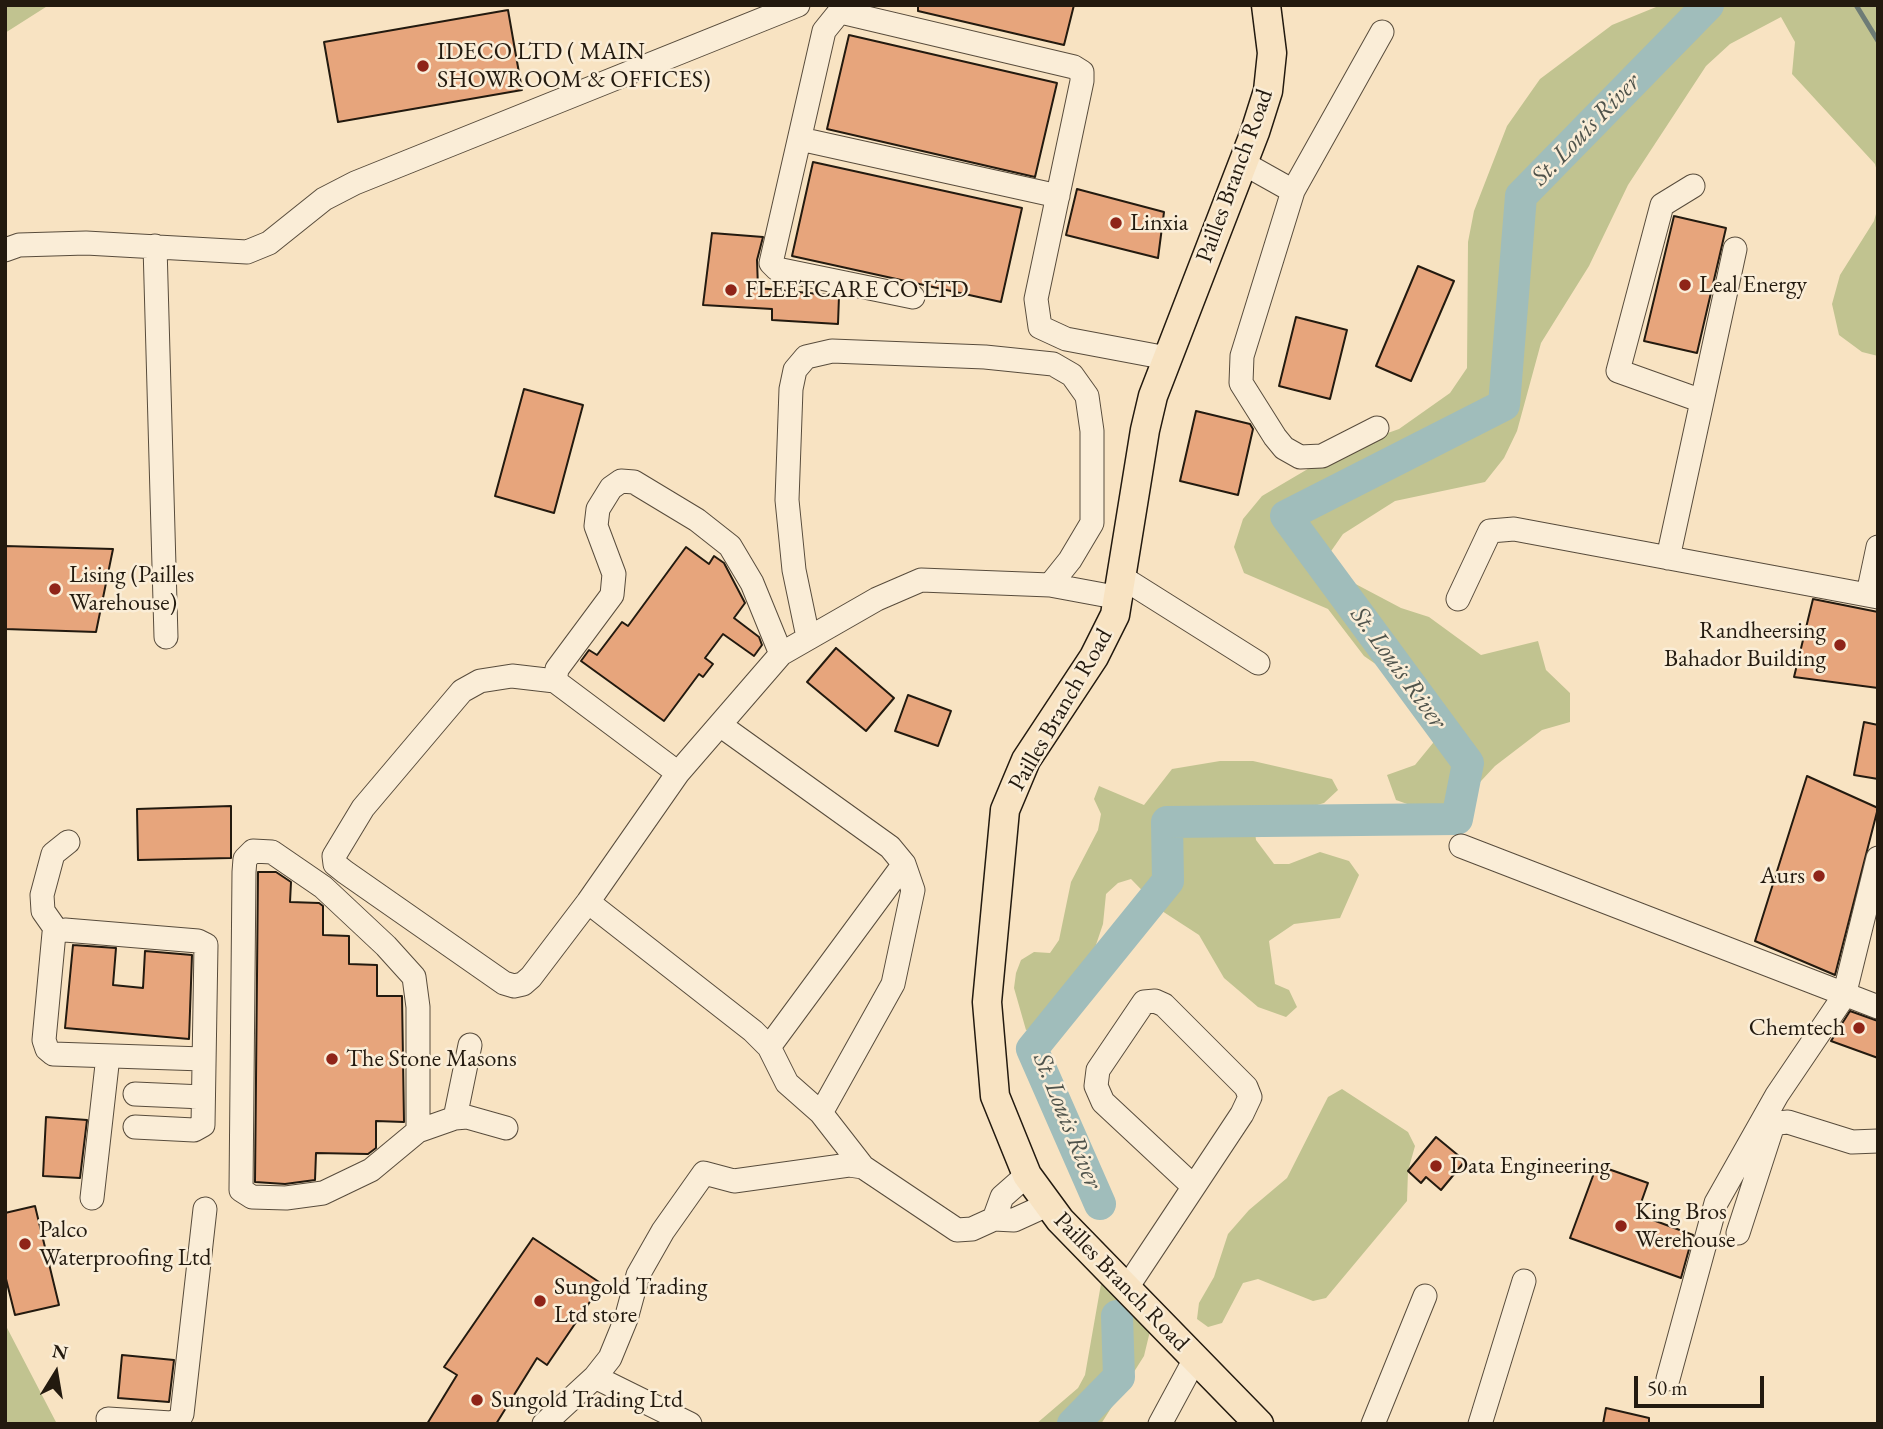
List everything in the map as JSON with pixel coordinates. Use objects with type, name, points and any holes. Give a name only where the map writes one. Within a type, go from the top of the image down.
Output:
[{"type":"main road","name":"Pailles Branch Road","points":[[1259,1424],[1047,1205],[1027,1175],[995,1096],[986,1002],[1000,838],[1005,810],[1026,760],[1107,634],[1121,588],[1145,430],[1167,358],[1243,163],[1268,90],[1272,53],[1266,5]]},
{"type":"street","points":[[5,250],[19,245],[86,243],[247,252],[269,243],[324,199],[355,183],[798,5]]},
{"type":"street","points":[[913,297],[774,267],[771,263],[824,31],[843,9],[1082,72],[1036,299],[1040,327],[1066,339],[1167,358]]},
{"type":"street","points":[[1377,428],[1322,456],[1300,457],[1279,443],[1241,383],[1242,356],[1293,191],[1382,32]]},
{"type":"street","points":[[800,139],[1058,196]]},
{"type":"street","points":[[1243,163],[1293,191]]},
{"type":"street","points":[[1693,186],[1662,205],[1618,371],[1702,401]]},
{"type":"street","points":[[155,246],[166,637]]},
{"type":"street","points":[[1668,558],[1735,249]]},
{"type":"street","points":[[808,637],[794,570],[787,500],[791,389],[795,370],[806,357],[832,351],[985,357],[1053,364],[1072,375],[1087,396],[1092,431],[1092,523],[1070,560],[1050,585]]},
{"type":"street","points":[[555,681],[557,669],[612,595],[614,574],[596,526],[598,509],[621,481],[634,482],[656,494],[730,546],[752,583],[781,654]]},
{"type":"street","points":[[1458,599],[1490,531],[1514,529],[1873,595],[1878,547]]},
{"type":"street","points":[[678,774],[555,681],[512,676],[480,681],[462,691],[363,808],[338,845],[335,864],[504,983],[514,986],[523,984],[531,976],[588,902],[678,774],[781,654],[877,599],[921,580],[1121,588],[1258,663]]},
{"type":"street","points":[[720,724],[890,847],[904,864],[913,890],[893,984],[821,1112]]},
{"type":"street","points":[[68,842],[53,854],[42,895],[43,911],[57,930],[198,941],[206,945],[201,1129],[135,1127]]},
{"type":"street","points":[[1461,846],[1878,1007]]},
{"type":"street","points":[[418,1131],[418,1007],[414,977],[386,946],[323,887],[272,852],[253,851],[245,859],[244,872],[241,1190],[252,1196],[275,1198],[323,1194],[371,1170],[418,1131],[455,1118],[467,1117],[506,1128]]},
{"type":"street","points":[[1668,1379],[1716,1203],[1777,1095],[1844,996],[1878,858]]},
{"type":"street","points":[[768,1047],[904,864]]},
{"type":"street","points":[[588,902],[753,1031],[768,1047],[787,1083],[821,1112],[863,1167],[949,1227],[957,1230],[972,1229],[994,1220],[1014,1220],[1047,1205]]},
{"type":"street","points":[[57,930],[54,933],[44,1040],[47,1049],[53,1054],[203,1059]]},
{"type":"street","points":[[1126,1289],[1242,1114],[1250,1097],[1245,1087],[1164,1005],[1155,1001],[1144,1002],[1098,1070],[1096,1086],[1103,1102],[1193,1185]]},
{"type":"street","points":[[455,1118],[470,1045]]},
{"type":"street","points":[[92,1198],[108,1056]]},
{"type":"street","points":[[135,1094],[203,1097]]},
{"type":"street","points":[[1738,1233],[1772,1128],[1778,1123],[1788,1122],[1852,1142],[1878,1141]]},
{"type":"street","points":[[544,1424],[595,1377],[610,1358],[626,1319],[638,1275],[663,1231],[704,1173],[734,1181],[849,1165],[863,1167]]},
{"type":"street","points":[[994,1220],[1003,1197],[1027,1175]]},
{"type":"street","points":[[108,1419],[171,1423],[179,1420],[182,1415],[205,1209]]},
{"type":"street","points":[[1480,1424],[1524,1281]]},
{"type":"street","points":[[1373,1424],[1424,1296]]},
{"type":"street","points":[[1160,1424],[1195,1359]]},
{"type":"street","points":[[595,1377],[690,1424]]},
{"type":"green space","points":[[5,5],[49,5],[5,33]]},
{"type":"green space","points":[[1661,5],[1878,5],[1878,175],[1875,164],[1792,74],[1795,42],[1781,17],[1730,44],[1706,66],[1628,185],[1589,266],[1541,343],[1517,431],[1504,458],[1485,482],[1395,501],[1343,534],[1327,557],[1348,580],[1401,608],[1429,617],[1481,655],[1538,641],[1546,670],[1570,693],[1570,722],[1542,730],[1495,766],[1454,810],[1424,810],[1396,800],[1387,775],[1415,765],[1433,743],[1433,713],[1413,690],[1364,656],[1328,609],[1244,573],[1234,547],[1243,519],[1262,496],[1340,450],[1399,429],[1450,393],[1467,368],[1468,242],[1474,211],[1507,126],[1540,79],[1612,25]]},
{"type":"green space","points":[[1878,207],[1878,356],[1862,352],[1839,335],[1832,304],[1840,275],[1874,221]]},
{"type":"green space","points":[[1220,761],[1253,761],[1332,779],[1338,790],[1324,803],[1254,824],[1256,840],[1274,864],[1289,864],[1320,852],[1349,861],[1359,875],[1340,918],[1294,924],[1269,941],[1275,984],[1289,990],[1297,1007],[1286,1017],[1258,1007],[1224,978],[1199,935],[1162,911],[1131,879],[1118,883],[1106,894],[1103,924],[1069,1025],[1026,1030],[1014,988],[1016,973],[1021,960],[1034,952],[1050,953],[1059,940],[1071,882],[1098,830],[1101,814],[1094,799],[1099,786],[1144,805],[1172,769]]},
{"type":"green space","points":[[1342,1089],[1408,1132],[1415,1146],[1408,1171],[1407,1201],[1326,1298],[1313,1301],[1258,1279],[1243,1283],[1222,1323],[1208,1327],[1197,1319],[1199,1303],[1214,1277],[1228,1234],[1249,1210],[1287,1178],[1328,1097]]},
{"type":"green space","points":[[1101,1284],[1151,1327],[1144,1356],[1101,1424],[1036,1424],[1078,1388],[1085,1375]]},
{"type":"green space","points":[[5,1324],[57,1424],[5,1424]]},
{"type":"building","points":[[918,5],[1074,5],[1064,45],[918,11]]},
{"type":"building","name":"IDECO LTD ( MAIN SHOWROOM & OFFICES)","points":[[508,10],[522,90],[338,122],[324,42]]},
{"type":"building","points":[[849,35],[1057,83],[1035,177],[827,129]]},
{"type":"building","points":[[813,162],[1022,208],[1001,302],[792,256]]},
{"type":"building","name":"Linxia","points":[[1077,189],[1164,212],[1158,258],[1066,235]]},
{"type":"building","name":"Leal Energy","points":[[1674,216],[1726,228],[1697,353],[1644,341]]},
{"type":"building","points":[[712,233],[763,237],[757,260],[758,288],[839,296],[838,324],[772,320],[772,309],[703,305]]},
{"type":"building","points":[[1418,266],[1454,281],[1411,381],[1376,366]]},
{"type":"building","points":[[1296,317],[1347,330],[1330,399],[1279,386]]},
{"type":"building","points":[[524,389],[583,405],[554,513],[495,496]]},
{"type":"building","points":[[1196,411],[1250,424],[1253,429],[1238,495],[1180,481]]},
{"type":"building","name":"Lising (Pailles Warehouse)","points":[[5,546],[113,549],[96,632],[5,629]]},
{"type":"building","points":[[686,547],[709,564],[714,556],[724,563],[745,603],[734,618],[759,637],[762,645],[754,656],[723,634],[705,658],[713,664],[703,677],[699,674],[664,721],[581,661],[589,650],[597,655],[622,622],[628,626]]},
{"type":"building","name":"Randheersing Bahador Building","points":[[1813,599],[1878,612],[1878,688],[1794,677]]},
{"type":"building","points":[[836,648],[894,698],[866,731],[807,682]]},
{"type":"building","points":[[908,695],[951,711],[938,746],[895,731]]},
{"type":"building","points":[[1864,722],[1878,725],[1878,779],[1854,775]]},
{"type":"building","name":"Aurs","points":[[1807,776],[1878,808],[1835,975],[1755,941]]},
{"type":"building","points":[[231,806],[231,858],[138,860],[137,809]]},
{"type":"building","name":"The Stone Masons","points":[[258,872],[276,872],[291,882],[290,902],[319,903],[323,906],[323,935],[349,936],[349,964],[377,965],[377,996],[402,996],[404,1122],[376,1121],[376,1148],[368,1154],[316,1153],[315,1180],[285,1184],[255,1182]]},
{"type":"building","points":[[73,945],[116,948],[113,985],[143,988],[145,951],[192,955],[189,1039],[65,1028]]},
{"type":"building","name":"Chemtech","points":[[1850,1011],[1878,1021],[1878,1058],[1831,1041]]},
{"type":"building","points":[[46,1117],[87,1120],[80,1178],[43,1176]]},
{"type":"building","name":"Data Engineering","points":[[1436,1137],[1465,1161],[1441,1190],[1426,1177],[1421,1183],[1408,1171]]},
{"type":"building","name":"King Bros Werehouse","points":[[1597,1165],[1648,1183],[1637,1214],[1693,1235],[1681,1278],[1570,1238]]},
{"type":"building","name":"Palco Waterproofing Ltd","points":[[35,1206],[59,1305],[15,1315],[5,1275],[5,1213]]},
{"type":"building","points":[[533,1238],[602,1284],[547,1365],[537,1358],[496,1424],[427,1424],[457,1375],[444,1367]]},
{"type":"building","points":[[122,1355],[174,1360],[169,1402],[118,1398]]},
{"type":"building","points":[[1606,1408],[1649,1418],[1649,1424],[1603,1424]]},
{"type":"waterway","name":"St. Louis River","points":[[1100,1204],[1032,1049],[1168,881],[1167,822],[1457,819],[1468,763],[1286,516],[1504,405],[1521,196],[1708,5]]},
{"type":"waterway","points":[[1856,5],[1878,41]]},
{"type":"waterway","points":[[1073,1424],[1119,1377],[1117,1316]]},
{"type":"place","name":"IDECO LTD ( MAIN SHOWROOM & OFFICES)","points":[[423,66]]},
{"type":"place","name":"Linxia","points":[[1116,223]]},
{"type":"place","name":"Leal Energy","points":[[1685,285]]},
{"type":"place","name":"FLEETCARE CO LTD","points":[[731,290]]},
{"type":"place","name":"Lising (Pailles Warehouse)","points":[[55,589]]},
{"type":"place","name":"Randheersing Bahador Building","points":[[1840,645]]},
{"type":"place","name":"Aurs","points":[[1819,876]]},
{"type":"place","name":"Chemtech","points":[[1859,1028]]},
{"type":"place","name":"The Stone Masons","points":[[332,1059]]},
{"type":"place","name":"Data Engineering","points":[[1436,1166]]},
{"type":"place","name":"King Bros Werehouse","points":[[1621,1226]]},
{"type":"place","name":"Palco Waterproofing Ltd","points":[[25,1244]]},
{"type":"place","name":"Sungold Trading Ltd store","points":[[540,1301]]},
{"type":"place","name":"Sungold Trading Ltd","points":[[477,1400]]}]
